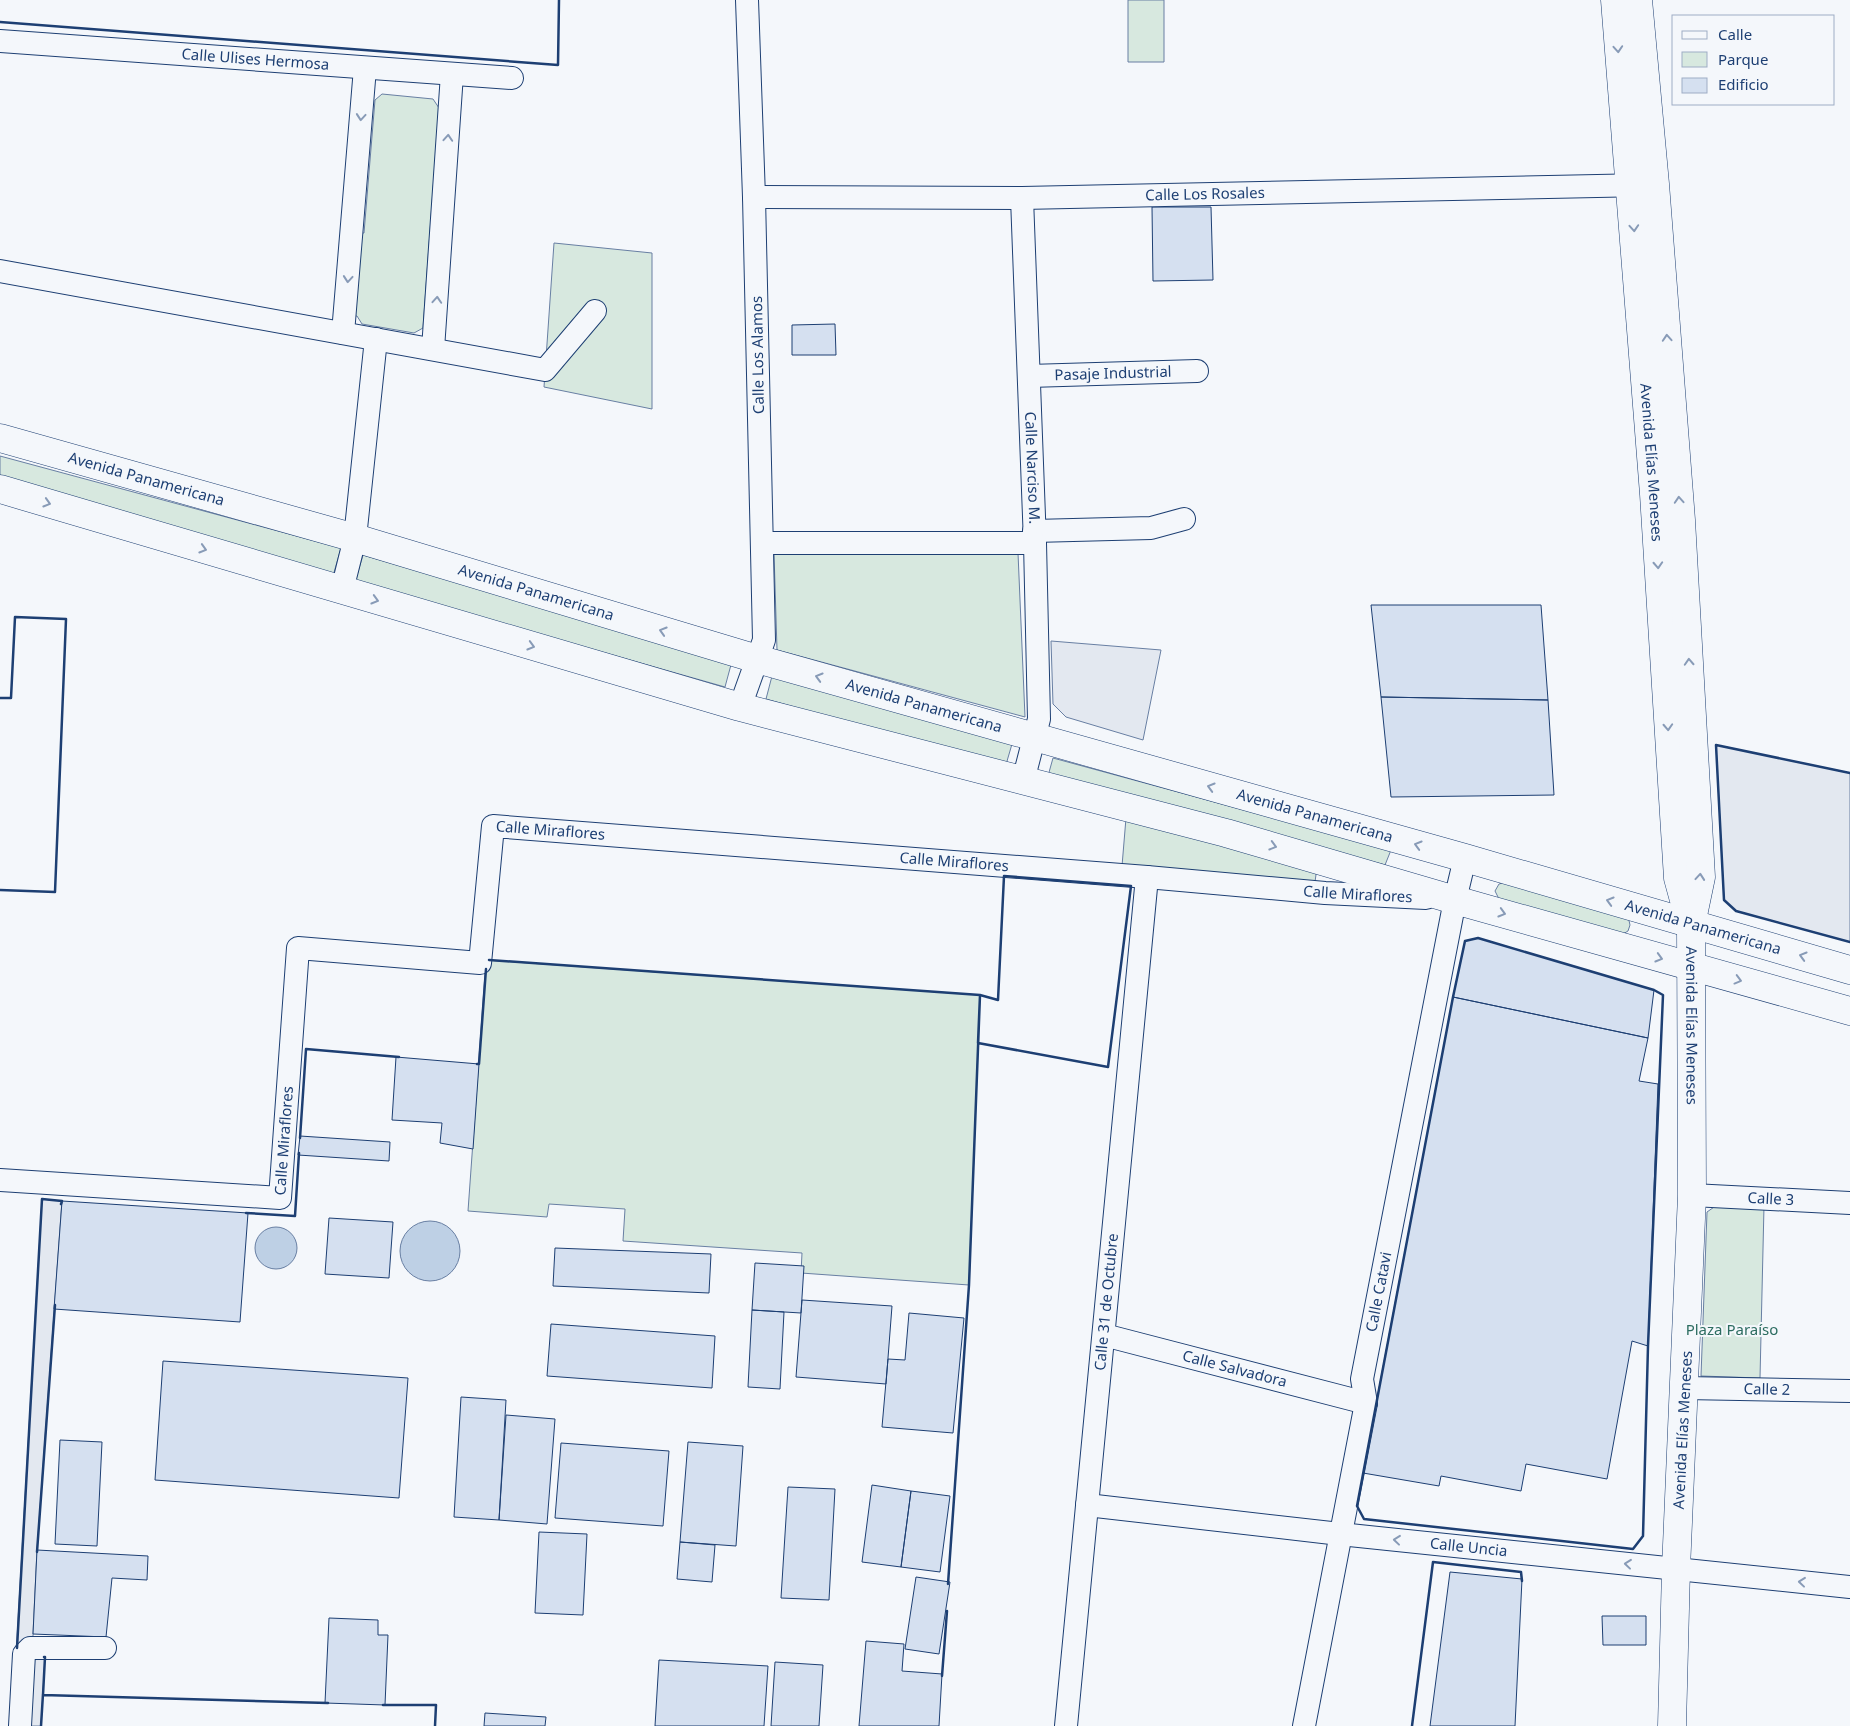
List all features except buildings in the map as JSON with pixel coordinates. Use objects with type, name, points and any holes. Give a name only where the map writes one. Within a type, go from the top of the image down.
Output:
[{"type":"main road","name":"Avenida Elías Meneses","points":[[1615,0],[1632,75],[1643,185],[1654,494],[1678,878],[1690,924],[1692,967],[1692,1195],[1676,1569],[1672,1726]]},
{"type":"main road","name":"Avenida Elías Meneses","points":[[1632,75],[1638,0]]},
{"type":"main road","name":"Avenida Panamericana","points":[[0,438],[355,538],[757,659],[1465,858],[1850,970]]},
{"type":"main road","points":[[0,489],[740,707],[1226,833],[1455,900],[1850,1011]]},
{"type":"street","name":"Calle Los Alamos","points":[[740,707],[764,640],[754,197],[747,0]]},
{"type":"street","name":"Calle Ulises Hermosa","points":[[0,41],[512,78]]},
{"type":"street","points":[[344,333],[365,68]]},
{"type":"street","points":[[433,349],[452,74]]},
{"type":"street","name":"Calle Los Rosales","points":[[754,197],[1022,198],[1643,185]]},
{"type":"street","name":"Calle Narciso M.","points":[[1022,198],[1035,537],[1038,720],[1023,781]]},
{"type":"street","points":[[0,271],[546,370],[595,311]]},
{"type":"street","points":[[342,590],[355,538],[376,339]]},
{"type":"street","name":"Pasaje Industrial","points":[[1029,376],[1197,371]]},
{"type":"street","points":[[762,543],[1035,537],[1151,528],[1184,519]]},
{"type":"street","name":"Calle Miraflores","points":[[0,1180],[280,1198],[298,948],[480,963],[494,826],[1147,877],[1325,893],[1455,900]]},
{"type":"street","name":"Calle Catavi","points":[[1304,1726],[1366,1403],[1362,1379],[1455,900],[1465,858]]},
{"type":"street","name":"Calle 31 de Octubre","points":[[1066,1726],[1147,877]]},
{"type":"street","name":"Calle 3","points":[[1692,1195],[1850,1203]]},
{"type":"street","name":"Calle Salvadora","points":[[1104,1335],[1366,1403]]},
{"type":"street","name":"Calle 2","points":[[1685,1388],[1850,1391]]},
{"type":"street","name":"Calle Uncia","points":[[1087,1505],[1340,1534],[1850,1587]]},
{"type":"street","points":[[20,1726],[24,1654],[30,1648],[105,1648]]},
{"type":"green space","points":[[1128,0],[1164,0],[1164,62],[1128,62]]},
{"type":"green space","points":[[382,94],[433,99],[439,108],[423,328],[414,333],[362,324],[357,316],[354,316],[361,233],[364,233],[375,100]]},
{"type":"green space","points":[[554,243],[652,253],[652,409],[544,387]]},
{"type":"green space","points":[[0,456],[341,548],[333,576],[0,477]]},
{"type":"green space","points":[[774,553],[1018,553],[1025,717],[777,650]]},
{"type":"green space","points":[[363,555],[732,661],[725,687],[355,582]]},
{"type":"green space","points":[[772,676],[1012,744],[1005,768],[766,699]]},
{"type":"green space","points":[[1053,758],[1391,850],[1385,865],[1048,776]]},
{"type":"green space","points":[[1126,818],[1317,867],[1315,882],[1122,866]]},
{"type":"green space","points":[[1506,882],[1628,916],[1630,925],[1628,931],[1623,934],[1500,901],[1495,891],[1499,884]]},
{"type":"green space","points":[[486,960],[980,995],[969,1285],[801,1273],[802,1253],[623,1241],[625,1209],[549,1204],[547,1217],[468,1211]]},
{"type":"green space","name":"Plaza Paraíso","points":[[1717,1205],[1764,1206],[1760,1378],[1701,1376],[1707,1212]]},
{"type":"shaded area","points":[[1051,641],[1161,650],[1143,740],[1066,717],[1053,704]]},
{"type":"shaded area","points":[[1716,745],[1850,773],[1850,942],[1736,911],[1724,900]]},
{"type":"shaded area","points":[[42,1199],[62,1201],[37,1550],[33,1634],[33,1657],[45,1657],[41,1726],[12,1726]]},
{"type":"water","points":[[424,1221],[436,1221],[452,1229],[458,1239],[460,1251],[458,1263],[452,1273],[436,1281],[424,1281],[408,1273],[400,1257],[400,1245],[408,1229]]},
{"type":"water","points":[[272,1227],[280,1227],[291,1233],[297,1248],[291,1263],[280,1269],[272,1269],[261,1263],[255,1252],[255,1244],[261,1233]]},
{"type":"wall","points":[[0,22],[558,65],[559,0]]},
{"type":"wall","points":[[0,698],[11,698],[15,617],[66,619],[55,892],[0,890]]},
{"type":"wall","points":[[1850,773],[1716,745],[1724,900],[1736,911],[1850,942]]},
{"type":"wall","points":[[1004,876],[1131,886],[1108,1067],[978,1043],[980,995],[998,1000],[1004,876]]},
{"type":"wall","points":[[1478,938],[1654,990],[1663,995],[1648,1346],[1643,1536],[1633,1549],[1364,1519],[1357,1506],[1453,997],[1465,941],[1478,938]]},
{"type":"wall","points":[[489,960],[980,995],[969,1285],[948,1584]]},
{"type":"wall","points":[[477,1064],[479,1064],[486,969]]},
{"type":"wall","points":[[300,1138],[306,1049],[399,1057]]},
{"type":"wall","points":[[246,1213],[295,1216],[299,1153]]},
{"type":"wall","points":[[17,1648],[42,1199],[62,1201],[61,1204]]},
{"type":"wall","points":[[37,1552],[55,1305]]},
{"type":"wall","points":[[1412,1726],[1433,1562],[1521,1572],[1522,1581]]},
{"type":"wall","points":[[942,1676],[947,1611]]},
{"type":"wall","points":[[44,1657],[43,1695],[328,1703]]},
{"type":"wall","points":[[41,1726],[43,1694]]},
{"type":"wall","points":[[383,1705],[436,1705],[435,1726]]}]
